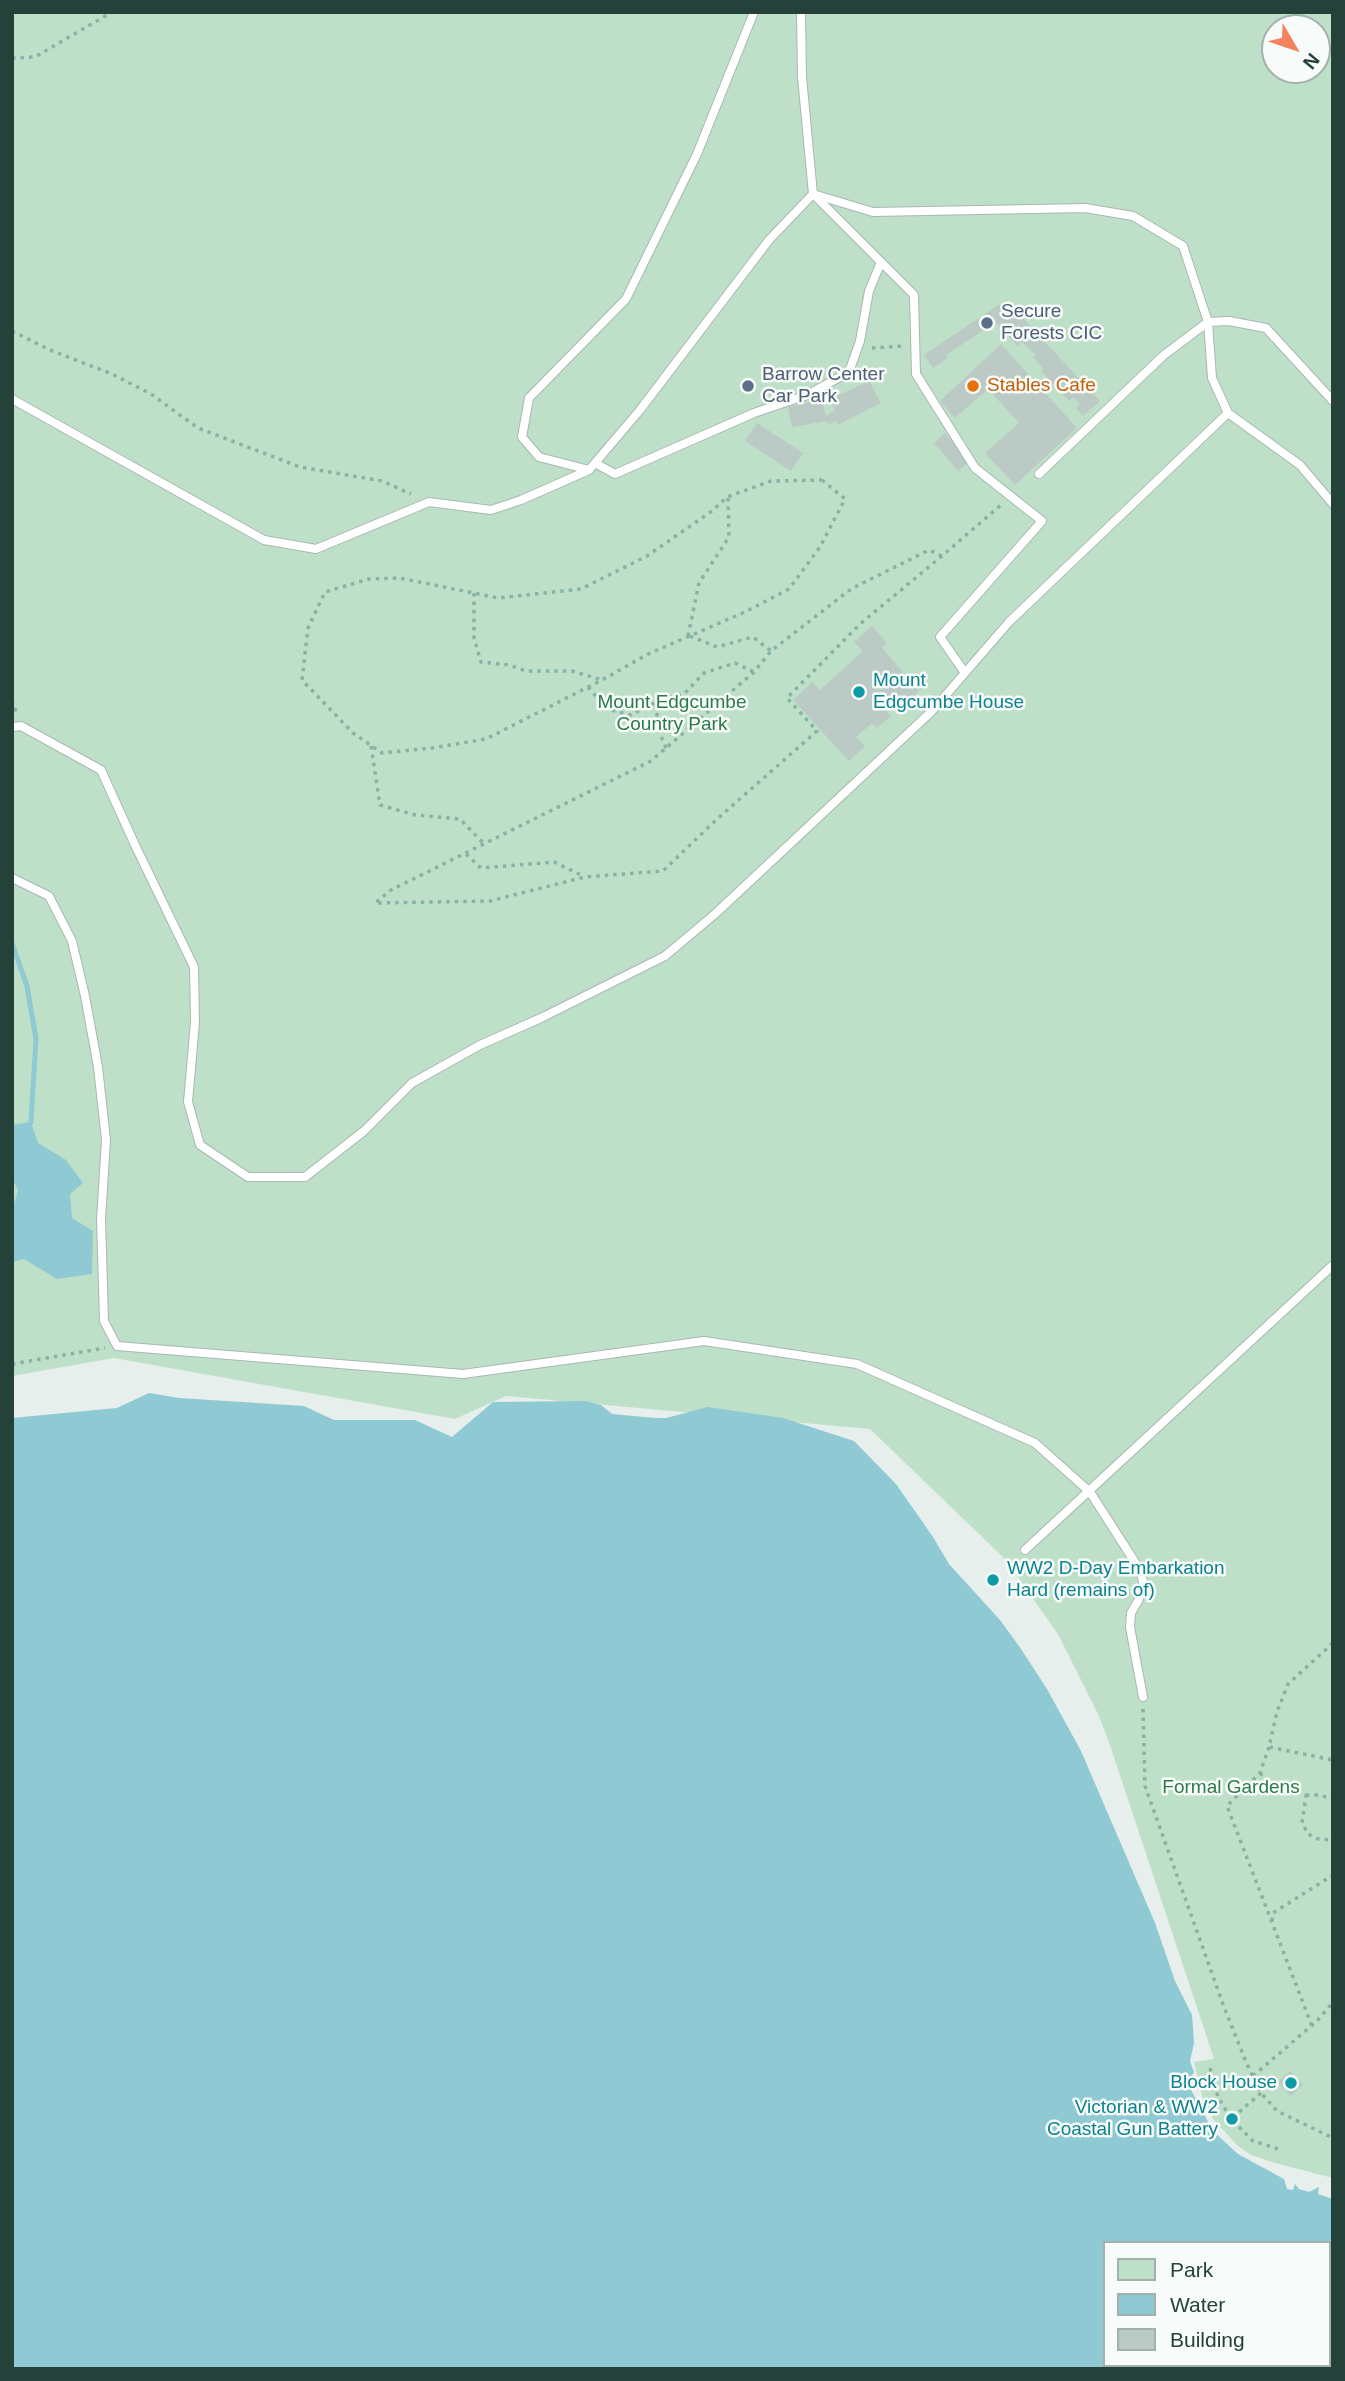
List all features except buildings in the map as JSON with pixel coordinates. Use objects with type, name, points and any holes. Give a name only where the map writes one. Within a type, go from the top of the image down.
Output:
[{"type":"lane","points":[[754,12],[697,154],[626,299],[529,398],[522,437],[539,457],[592,466],[615,474],[754,413],[807,395],[849,372],[880,262]]},
{"type":"lane","points":[[801,12],[802,76],[813,194],[914,295],[916,374],[975,468],[1042,521],[940,637],[965,673]]},
{"type":"lane","points":[[12,399],[264,540],[316,549],[429,502],[491,510],[521,500],[592,466],[640,410],[769,240],[813,194]]},
{"type":"lane","points":[[813,194],[873,212],[1085,208],[1133,216],[1183,246],[1209,322],[1212,378],[1228,413],[1300,465],[1333,504]]},
{"type":"lane","points":[[1039,474],[1164,355],[1209,322],[1229,321],[1266,328],[1333,401]]},
{"type":"lane","points":[[12,727],[21,726],[101,770],[194,967],[195,1022],[188,1102],[200,1145],[248,1177],[305,1177],[364,1131],[412,1083],[480,1045],[552,1013],[665,956],[715,915],[932,711],[1009,622],[1228,413]]},
{"type":"lane","points":[[12,878],[49,897],[72,942],[82,985],[98,1067],[106,1140],[101,1219],[104,1321],[117,1346],[463,1374],[704,1341],[857,1364],[1035,1443],[1090,1492],[1140,1570],[1144,1586],[1131,1613],[1130,1627],[1143,1698]]},
{"type":"lane","points":[[1025,1550],[1333,1265]]},
{"type":"path","points":[[12,58],[35,57],[112,12]]},
{"type":"path","points":[[12,331],[50,350],[112,374],[151,394],[198,428],[300,467],[382,481],[429,502]]},
{"type":"path","points":[[856,350],[915,344]]},
{"type":"path","points":[[822,480],[845,499],[820,547],[789,589],[745,612],[648,654],[486,739],[382,753],[353,733],[302,680],[308,628],[326,592],[369,579],[400,578],[474,593],[498,598],[581,589],[647,556],[712,511],[727,497],[771,481],[822,480]]},
{"type":"path","points":[[942,556],[929,550],[850,589],[771,651],[754,672],[652,761],[391,891],[375,903],[490,901],[585,877],[663,871],[817,731],[787,698],[860,624],[942,556],[1011,496]]},
{"type":"path","points":[[688,636],[699,583],[729,537],[727,497]]},
{"type":"path","points":[[474,593],[474,638],[481,662],[509,665],[526,671],[572,670],[602,680]]},
{"type":"path","points":[[688,636],[717,647],[753,637],[771,651]]},
{"type":"path","points":[[588,687],[607,709],[630,715],[685,693],[704,673],[735,663],[754,672]]},
{"type":"path","points":[[662,700],[655,722],[666,748]]},
{"type":"path","points":[[371,746],[380,805],[415,815],[460,819],[484,845]]},
{"type":"path","points":[[466,853],[481,868],[554,862],[585,877]]},
{"type":"path","points":[[12,1364],[117,1346]]},
{"type":"path","points":[[1312,2026],[1227,1806],[1260,1773],[1288,1684],[1333,1643]]},
{"type":"path","points":[[1143,1698],[1145,1786],[1224,2007],[1253,2076],[1261,2093],[1277,2111],[1333,2137]]},
{"type":"path","points":[[1269,1747],[1333,1760]]},
{"type":"path","points":[[1260,1773],[1266,1780],[1307,1795],[1333,1799]]},
{"type":"path","points":[[1307,1795],[1302,1823],[1308,1834],[1318,1839],[1333,1840]]},
{"type":"path","points":[[1271,1922],[1273,1913],[1333,1875]]},
{"type":"path","points":[[1253,2076],[1312,2026],[1333,2002]]},
{"type":"path","points":[[1210,2068],[1218,2097],[1231,2119],[1253,2141],[1282,2150]]},
{"type":"path","points":[[1231,2119],[1261,2093]]},
{"type":"green space","name":"Mount Edgcumbe Country Park","points":[[12,12],[1333,12],[1333,2178],[1251,2155],[1238,2146],[1214,2120],[1203,2100],[1194,2062],[1214,2059],[1099,1716],[1058,1634],[1005,1559],[870,1429],[506,1396],[455,1419],[114,1358],[12,1376]]},
{"type":"water","points":[[31,1122],[38,1143],[66,1160],[83,1183],[70,1194],[72,1218],[93,1231],[92,1274],[57,1279],[24,1259],[12,1262],[12,1212],[18,1190],[12,1178],[12,1125]]},
{"type":"water","points":[[149,1393],[179,1398],[304,1406],[334,1420],[415,1420],[452,1437],[493,1402],[585,1401],[601,1405],[612,1414],[655,1418],[666,1418],[708,1407],[783,1418],[854,1441],[896,1484],[949,1564],[1000,1620],[1047,1689],[1081,1751],[1155,1923],[1175,1981],[1192,2015],[1192,2092],[1213,2131],[1238,2154],[1284,2179],[1287,2189],[1293,2190],[1295,2184],[1299,2189],[1309,2192],[1319,2187],[1318,2194],[1333,2199],[1333,2369],[12,2369],[12,1418],[117,1408]]},
{"type":"waterway","points":[[12,943],[27,986],[36,1039],[31,1122]]},
{"type":"place","name":"Secure Forests CIC","points":[[987,323]]},
{"type":"place","name":"Barrow Center Car Park","points":[[748,386]]},
{"type":"place","name":"Stables Cafe","points":[[973,386]]},
{"type":"place","name":"Mount Edgcumbe House","points":[[859,692]]},
{"type":"place","name":"WW2 D-Day Embarkation Hard (remains of)","points":[[993,1580]]},
{"type":"place","name":"Block House","points":[[1291,2083]]},
{"type":"place","name":"Victorian & WW2 Coastal Gun Battery","points":[[1232,2119]]},
{"type":"park label","name":"Formal Gardens","points":[[1231,1788]]}]
